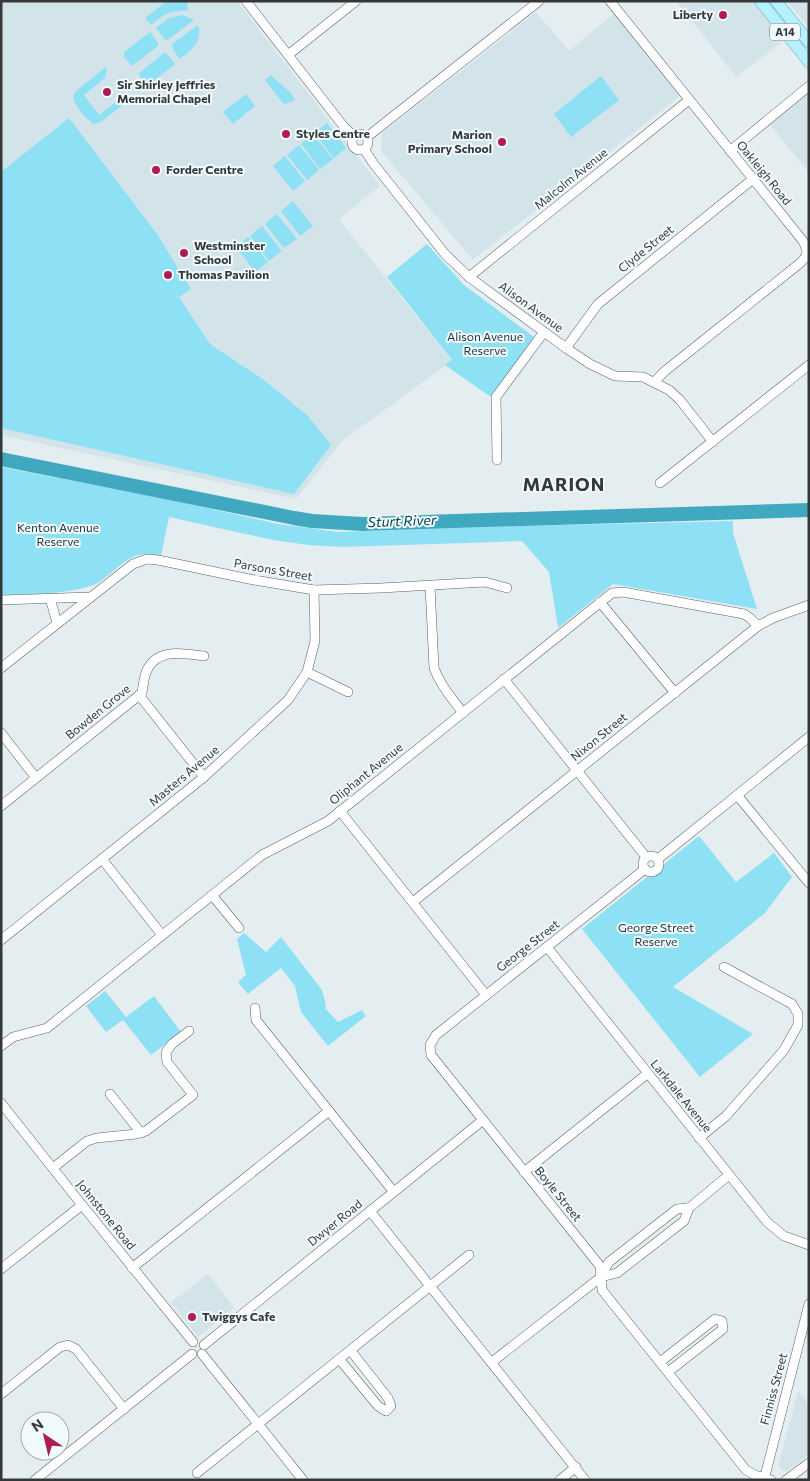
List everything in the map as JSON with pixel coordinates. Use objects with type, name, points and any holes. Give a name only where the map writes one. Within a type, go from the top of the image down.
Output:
[{"type":"main road","name":"A14","points":[[760,1],[809,62]]},
{"type":"main road","name":"A14","points":[[776,1],[809,42]]},
{"type":"street","points":[[246,1],[344,127],[354,136]]},
{"type":"street","points":[[288,55],[356,1]]},
{"type":"street","points":[[367,137],[539,1]]},
{"type":"street","name":"Oakleigh Road","points":[[610,1],[806,248],[806,258],[665,371],[654,382]]},
{"type":"street","points":[[730,151],[809,86]]},
{"type":"street","name":"Malcolm Avenue","points":[[469,277],[688,100]]},
{"type":"street","points":[[354,136],[360,134],[367,137]]},
{"type":"street","points":[[354,136],[352,143],[354,148],[360,150],[364,149],[368,142],[367,137]]},
{"type":"street","name":"Alison Avenue","points":[[364,149],[445,254],[469,277],[590,364],[615,376],[643,377],[669,390],[680,400],[713,442]]},
{"type":"street","name":"Clyde Street","points":[[566,348],[598,304],[753,179]]},
{"type":"street","points":[[497,460],[496,397],[544,332]]},
{"type":"street","points":[[660,483],[809,365]]},
{"type":"street","name":"Parsons Street","points":[[1,668],[133,564],[147,559],[314,590],[485,582],[507,588]]},
{"type":"street","points":[[430,586],[434,668],[444,688],[463,713]]},
{"type":"street","name":"Masters Avenue","points":[[3,936],[102,860],[204,777],[288,700],[307,672],[315,641],[314,590]]},
{"type":"street","name":"Oliphant Avenue","points":[[1,1046],[13,1037],[47,1028],[262,855],[328,821],[612,593],[623,592],[744,614],[758,626]]},
{"type":"street","points":[[1,600],[91,597]]},
{"type":"street","points":[[50,598],[57,623]]},
{"type":"street","points":[[600,602],[675,693]]},
{"type":"street","name":"Nixon Street","points":[[412,902],[758,626],[773,618],[809,605]]},
{"type":"street","name":"Bowden Grove","points":[[1,806],[140,695],[146,671],[161,656],[179,653],[204,656]]},
{"type":"street","points":[[307,672],[348,692]]},
{"type":"street","points":[[504,679],[646,857]]},
{"type":"street","points":[[140,695],[204,777]]},
{"type":"street","points":[[1,733],[36,778]]},
{"type":"street","points":[[658,859],[809,737]]},
{"type":"street","points":[[737,796],[807,877]]},
{"type":"street","points":[[340,811],[486,995]]},
{"type":"street","points":[[651,855],[658,859],[659,867],[655,871],[650,872],[645,869],[643,864],[646,857],[651,855]]},
{"type":"street","points":[[102,860],[162,935]]},
{"type":"street","name":"George Street","points":[[430,1045],[436,1035],[645,869]]},
{"type":"street","points":[[212,895],[239,928]]},
{"type":"street","name":"Larkdale Avenue","points":[[547,947],[767,1222],[784,1236],[809,1244]]},
{"type":"street","points":[[699,1138],[726,1116],[784,1050],[798,1025],[798,1014],[792,1004],[724,967]]},
{"type":"street","points":[[255,1008],[256,1020],[393,1192]]},
{"type":"street","points":[[53,1168],[87,1141],[146,1131],[196,1096],[167,1062],[166,1052],[172,1044],[189,1032]]},
{"type":"street","name":"Boyle Street","points":[[430,1045],[432,1055],[600,1266],[602,1290],[746,1470],[766,1479]]},
{"type":"street","points":[[524,1172],[647,1074]]},
{"type":"street","points":[[110,1094],[141,1133]]},
{"type":"street","name":"Johnstone Road","points":[[1,1103],[193,1342],[200,1342],[200,1351]]},
{"type":"street","points":[[132,1268],[329,1111]]},
{"type":"street","name":"Dwyer Road","points":[[35,1480],[200,1351],[483,1120]]},
{"type":"street","points":[[600,1277],[617,1273],[684,1221],[689,1208],[730,1175]]},
{"type":"street","points":[[1,1269],[82,1205]]},
{"type":"street","points":[[492,1362],[600,1277],[609,1262],[677,1209],[689,1208]]},
{"type":"street","points":[[370,1211],[576,1467],[583,1479]]},
{"type":"street","points":[[197,1474],[470,1255]]},
{"type":"street","name":"Finniss Street","points":[[766,1479],[809,1304]]},
{"type":"street","points":[[660,1362],[715,1319],[722,1321],[723,1329],[668,1372]]},
{"type":"street","points":[[1,1394],[60,1347],[68,1345],[76,1349],[124,1409]]},
{"type":"street","points":[[200,1351],[303,1480]]},
{"type":"street","points":[[340,1360],[378,1406],[386,1411],[390,1409],[391,1406],[388,1398],[350,1351]]},
{"type":"street","points":[[786,1480],[809,1463]]},
{"type":"street","points":[[560,1480],[576,1467]]},
{"type":"shaded area","name":"Westminster School","points":[[1,1],[237,1],[380,186],[339,219],[452,361],[343,440],[296,499],[1,435]]},
{"type":"shaded area","points":[[676,1],[754,1],[784,40],[736,77]]},
{"type":"shaded area","points":[[787,1],[809,1],[809,28]]},
{"type":"shaded area","name":"Marion Primary School","points":[[617,11],[682,94],[473,260],[381,151],[382,133],[536,12],[569,51]]},
{"type":"shaded area","points":[[809,93],[809,173],[770,124]]},
{"type":"shaded area","points":[[208,1274],[234,1308],[198,1337],[171,1302]]},
{"type":"shaded area","points":[[798,1391],[809,1405],[809,1454],[786,1472],[778,1467]]},
{"type":"green space","points":[[167,1],[187,1],[188,11],[168,13],[151,25],[145,18]]},
{"type":"green space","points":[[183,15],[194,20],[168,40],[164,39],[156,28],[169,18]]},
{"type":"green space","points":[[198,25],[198,40],[192,49],[180,59],[173,50],[172,44]]},
{"type":"green space","points":[[150,32],[158,46],[132,66],[124,57],[124,52]]},
{"type":"green space","points":[[164,53],[175,64],[151,83],[145,83],[138,74]]},
{"type":"green space","points":[[107,66],[105,78],[84,95],[99,115],[121,98],[125,103],[101,122],[94,124],[80,111],[73,95]]},
{"type":"green space","points":[[271,75],[291,93],[295,100],[285,104],[282,102],[265,80]]},
{"type":"green space","points":[[601,76],[619,100],[571,137],[554,114]]},
{"type":"green space","points":[[246,94],[255,106],[233,124],[223,112]]},
{"type":"green space","points":[[69,118],[157,234],[191,289],[179,297],[210,344],[264,380],[308,416],[331,445],[294,494],[1,428],[1,172]]},
{"type":"green space","points":[[327,123],[346,148],[334,158],[314,133]]},
{"type":"green space","points":[[313,134],[333,159],[320,169],[301,144]]},
{"type":"green space","points":[[299,145],[319,170],[307,180],[287,155]]},
{"type":"green space","points":[[285,156],[305,181],[293,191],[273,166]]},
{"type":"green space","points":[[293,201],[313,226],[300,236],[281,211]]},
{"type":"green space","points":[[277,214],[297,239],[284,248],[265,224]]},
{"type":"green space","points":[[262,226],[282,251],[269,261],[250,236]]},
{"type":"green space","points":[[248,237],[268,262],[255,272],[236,247]]},
{"type":"green space","name":"Alison Avenue Reserve","points":[[427,244],[464,285],[534,337],[491,397],[445,365],[452,360],[387,277]]},
{"type":"green space","name":"Kenton Avenue Reserve","points":[[1,467],[172,500],[278,524],[338,532],[733,521],[733,533],[757,609],[613,584],[558,628],[549,572],[522,541],[343,547],[308,545],[273,540],[169,517],[161,556],[152,554],[137,555],[99,582],[79,589],[46,594],[1,595]]},
{"type":"green space","name":"George Street Reserve","points":[[699,836],[736,882],[774,853],[792,877],[765,913],[673,987],[753,1034],[700,1077],[582,929],[647,877],[657,873],[664,864]]},
{"type":"green space","points":[[244,933],[266,952],[281,937],[322,990],[325,1008],[338,1022],[362,1010],[366,1016],[328,1046],[301,1012],[295,986],[281,968],[248,994],[238,982],[246,975],[237,939]]},
{"type":"green space","points":[[105,991],[126,1017],[154,996],[181,1032],[151,1055],[123,1020],[106,1032],[86,1006]]},
{"type":"waterway","name":"Sturt River","points":[[1,459],[312,521],[362,524],[809,510]]},
{"type":"place","name":"Liberty","points":[[723,15]]},
{"type":"place","name":"Sir Shirley Jeffries Memorial Chapel","points":[[107,92]]},
{"type":"place","name":"Styles Centre","points":[[286,134]]},
{"type":"place","name":"Marion Primary School","points":[[502,142]]},
{"type":"place","name":"Forder Centre","points":[[156,170]]},
{"type":"place","name":"Westminster School","points":[[184,253]]},
{"type":"place","name":"Thomas Pavilion","points":[[168,275]]},
{"type":"place","name":"Twiggys Cafe","points":[[192,1317]]},
{"type":"district","name":"MARION","points":[[564,485]]}]
